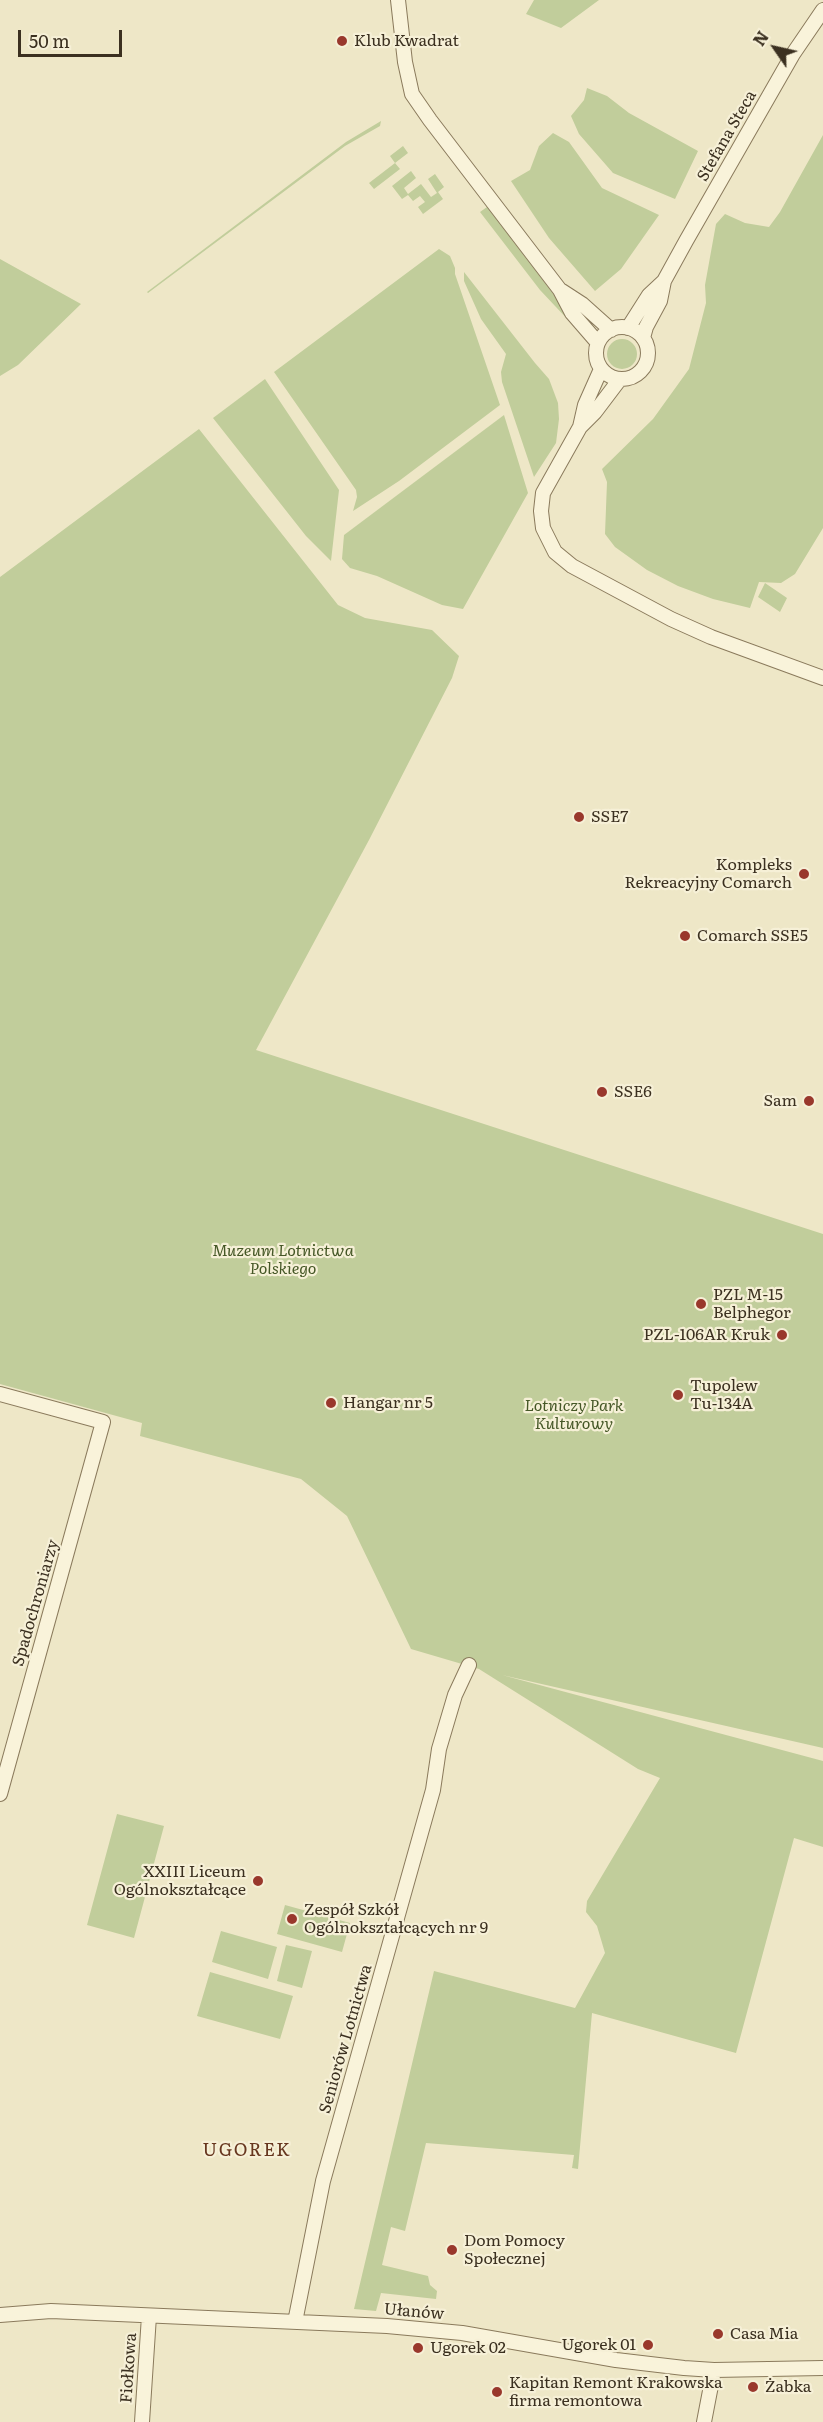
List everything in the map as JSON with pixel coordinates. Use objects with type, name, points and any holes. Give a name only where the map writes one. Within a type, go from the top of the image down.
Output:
[{"type":"street","points":[[398,0],[405,62],[412,94],[560,290],[572,313],[598,343]]},
{"type":"street","name":"Stefana Steca","points":[[628,328],[649,295],[664,281],[793,54],[823,10]]},
{"type":"street","name":"Stefana Steca","points":[[643,338],[646,327],[660,301],[664,281]]},
{"type":"street","points":[[560,290],[582,304],[610,330]]},
{"type":"street","points":[[628,328],[643,338],[648,354],[642,369],[628,378],[613,378],[601,369],[597,361],[598,343],[610,330],[628,328]]},
{"type":"street","points":[[580,428],[585,405],[601,369]]},
{"type":"street","points":[[620,379],[580,428],[547,485],[541,502],[543,528],[555,552],[572,566],[671,620],[823,678]]},
{"type":"street","name":"Spadochroniarzy","points":[[0,1394],[103,1422],[0,1794]]},
{"type":"street","name":"Seniorów Lotnictwa","points":[[295,2322],[323,2181],[433,1790],[439,1749],[455,1695],[469,1665]]},
{"type":"street","name":"Ułanów","points":[[0,2315],[51,2311],[387,2326],[462,2333],[616,2360],[714,2370],[823,2368]]},
{"type":"street","name":"Fiołkowa","points":[[142,2422],[149,2316]]},
{"type":"street","points":[[704,2422],[714,2370]]},
{"type":"green space","points":[[534,0],[599,0],[561,28],[526,14]]},
{"type":"green space","points":[[587,88],[607,96],[629,113],[698,151],[675,199],[613,173],[579,134],[571,116],[584,100]]},
{"type":"green space","points":[[381,121],[380,126],[345,146],[147,292],[346,142]]},
{"type":"green space","points":[[553,133],[569,142],[602,188],[659,215],[621,269],[595,291],[549,238],[511,181],[530,170],[539,146]]},
{"type":"green space","points":[[823,135],[823,528],[795,574],[781,583],[759,582],[750,608],[713,599],[678,586],[647,570],[615,547],[605,534],[607,482],[602,469],[653,419],[689,369],[706,303],[705,285],[716,224],[725,214],[745,223],[769,227],[780,212]]},
{"type":"green space","points":[[403,146],[408,153],[395,163],[390,156]]},
{"type":"green space","points":[[395,163],[400,169],[374,189],[369,183]]},
{"type":"green space","points":[[411,171],[416,178],[404,188],[408,194],[421,184],[431,197],[437,193],[428,179],[435,174],[444,187],[438,192],[443,199],[423,214],[418,207],[425,202],[420,196],[413,201],[408,195],[402,199],[392,186]]},
{"type":"green space","points":[[487,207],[574,321],[571,323],[540,290],[480,212]]},
{"type":"green space","points":[[439,249],[450,256],[455,268],[455,274],[500,405],[399,481],[353,511],[357,497],[356,490],[274,372]]},
{"type":"green space","points":[[0,259],[81,304],[18,365],[0,376]]},
{"type":"green space","points":[[464,272],[549,379],[558,403],[556,443],[534,477],[502,382],[501,372],[506,354],[481,319],[464,281]]},
{"type":"green space","points":[[622,339],[633,343],[637,354],[633,365],[622,369],[611,365],[607,354],[611,343]]},
{"type":"green space","points":[[265,379],[339,490],[331,561],[306,536],[213,418]]},
{"type":"green space","points":[[504,415],[528,493],[463,609],[442,605],[377,576],[350,568],[342,559],[344,535]]},
{"type":"green space","points":[[199,429],[338,605],[365,618],[432,630],[459,656],[452,678],[369,840],[256,1050],[823,1234],[823,1748],[502,1675],[823,1761],[823,1847],[794,1838],[736,2053],[592,2013],[578,2169],[572,2168],[574,2155],[426,2143],[405,2231],[391,2227],[382,2265],[428,2276],[430,2285],[437,2291],[436,2299],[381,2293],[376,2311],[354,2309],[434,1971],[575,2008],[605,1953],[597,1926],[586,1912],[587,1901],[660,1778],[638,1769],[479,1669],[411,1649],[347,1516],[301,1479],[140,1436],[142,1423],[0,1384],[0,577]]},
{"type":"green space","points":[[765,583],[787,598],[780,612],[758,597]]},
{"type":"green space","points":[[117,1814],[164,1826],[134,1938],[87,1925]]},
{"type":"green space","points":[[285,1905],[350,1923],[342,1952],[277,1934]]},
{"type":"green space","points":[[221,1931],[277,1947],[268,1979],[212,1962]]},
{"type":"green space","points":[[286,1945],[312,1951],[302,1988],[277,1981]]},
{"type":"green space","points":[[210,1972],[293,1996],[280,2039],[197,2016]]},
{"type":"place","name":"Klub Kwadrat","points":[[342,41]]},
{"type":"place","name":"SSE7","points":[[579,817]]},
{"type":"place","name":"Kompleks Rekreacyjny Comarch","points":[[804,874]]},
{"type":"place","name":"Comarch SSE5","points":[[685,936]]},
{"type":"place","name":"SSE6","points":[[602,1092]]},
{"type":"place","name":"Sam","points":[[809,1101]]},
{"type":"place","name":"PZL M-15 Belphegor","points":[[701,1304]]},
{"type":"place","name":"PZL-106AR Kruk","points":[[782,1335]]},
{"type":"place","name":"Tupolew Tu-134A","points":[[678,1395]]},
{"type":"place","name":"Hangar nr 5","points":[[331,1403]]},
{"type":"place","name":"XXIII Liceum Ogólnokształcące","points":[[258,1881]]},
{"type":"place","name":"Zespół Szkół Ogólnokształcących nr 9","points":[[292,1919]]},
{"type":"place","name":"Dom Pomocy Społecznej","points":[[452,2250]]},
{"type":"place","name":"Casa Mia","points":[[718,2334]]},
{"type":"place","name":"Ugorek 01","points":[[648,2345]]},
{"type":"place","name":"Ugorek 02","points":[[418,2348]]},
{"type":"place","name":"Żabka","points":[[753,2387]]},
{"type":"place","name":"Kapitan Remont Krakowska firma remontowa","points":[[497,2392]]},
{"type":"district","name":"UGOREK","points":[[247,2151]]},
{"type":"park label","name":"Muzeum Lotnictwa Polskiego","points":[[283,1260]]},
{"type":"park label","name":"Lotniczy Park Kulturowy","points":[[574,1415]]}]
